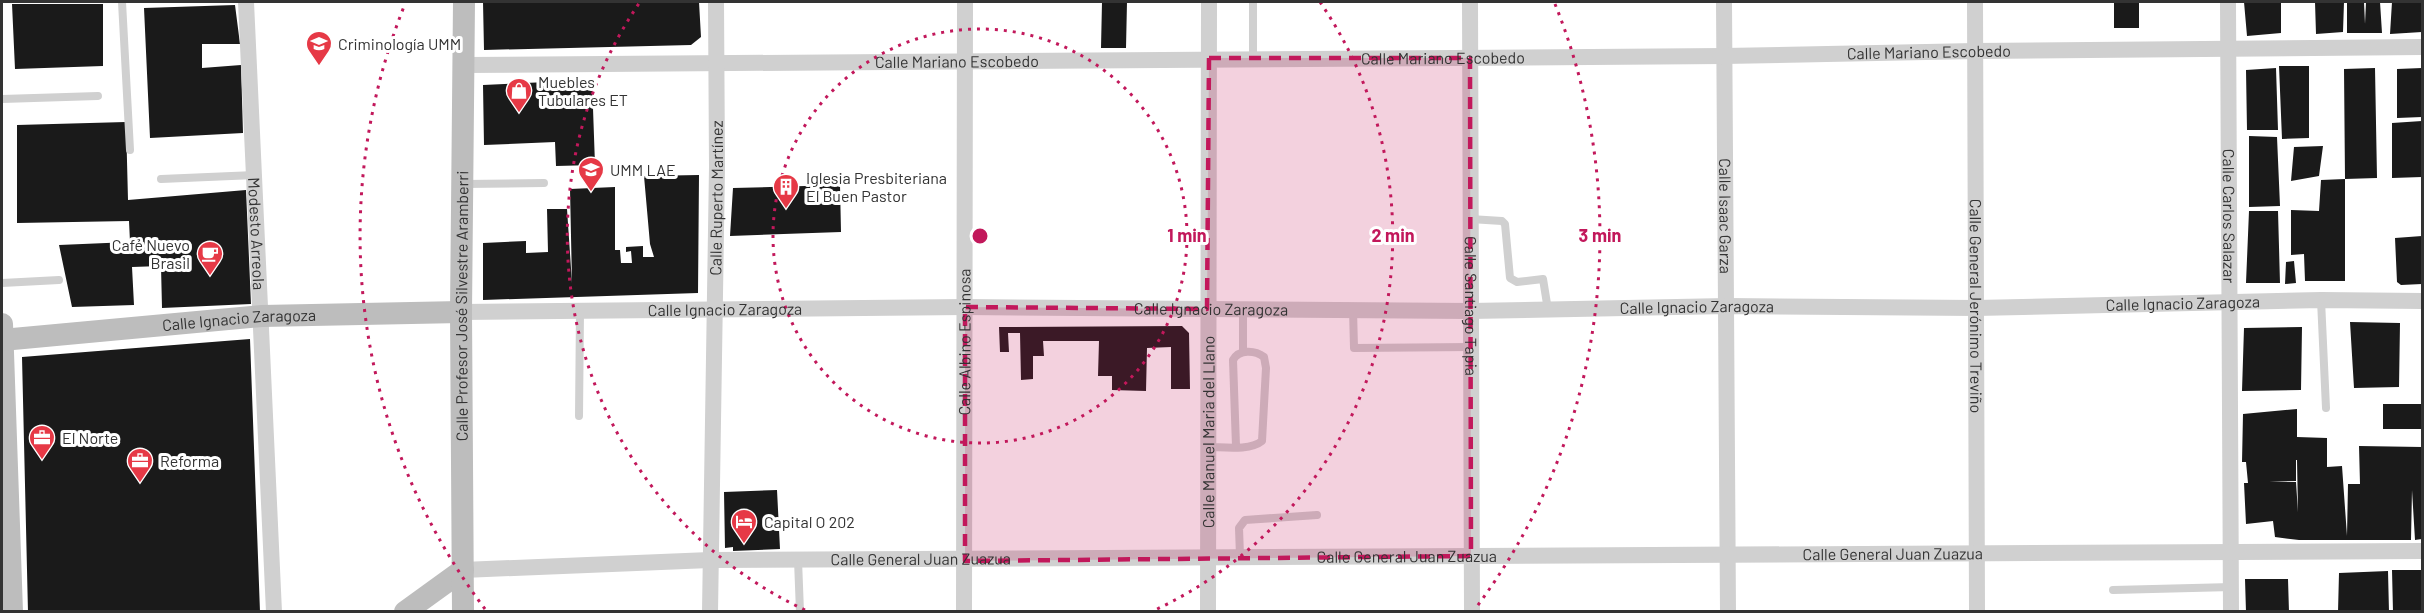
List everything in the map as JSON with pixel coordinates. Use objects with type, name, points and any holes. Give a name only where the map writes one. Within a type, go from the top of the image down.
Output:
[{"type":"main road","name":"Calle Profesor José Silvestre Aramberri","points":[[463,612],[461,312],[464,2]]},
{"type":"main road","name":"Calle Ignacio Zaragoza","points":[[2,335],[262,316],[461,312]]},
{"type":"main road","points":[[2,335],[12,612]]},
{"type":"main road","points":[[405,612],[463,570]]},
{"type":"street","name":"Modesto Arreola","points":[[246,2],[274,612]]},
{"type":"street","name":"Calle Ruperto Martínez","points":[[710,612],[718,62],[716,2]]},
{"type":"street","name":"Calle Albino Espinosa","points":[[964,612],[965,2]]},
{"type":"street","name":"Calle Manuel Maria del Llano","points":[[1208,612],[1209,2]]},
{"type":"street","name":"Calle Santiago Tapia","points":[[1470,2],[1472,612]]},
{"type":"street","name":"Calle Isaac Garza","points":[[1724,2],[1728,612]]},
{"type":"street","name":"Calle General Jerónimo Treviño","points":[[1975,2],[1977,612]]},
{"type":"street","name":"Calle Carlos Salazar","points":[[2228,2],[2231,612]]},
{"type":"street","name":"Calle Mariano Escobedo","points":[[465,65],[1724,56],[2422,47]]},
{"type":"street","name":"Calle Ignacio Zaragoza","points":[[461,312],[965,307],[1470,311],[1727,306],[1976,308],[2321,300],[2422,301]]},
{"type":"street","name":"Calle General Juan Zuazua","points":[[463,570],[710,560],[965,561],[1240,556],[1728,556],[1977,552],[2422,551]]},
{"type":"lane","points":[[122,2],[130,150]]},
{"type":"lane","points":[[1252,2],[1253,58]]},
{"type":"lane","points":[[2,99],[98,96]]},
{"type":"lane","points":[[161,178],[255,175]]},
{"type":"lane","points":[[463,184],[544,183]]},
{"type":"lane","points":[[1470,219],[1502,220],[1505,224],[1510,278],[1517,282],[1544,279],[1548,310]]},
{"type":"lane","points":[[2,283],[59,280]]},
{"type":"lane","points":[[2321,300],[2326,408]]},
{"type":"lane","points":[[1243,309],[1243,352]]},
{"type":"lane","points":[[1353,309],[1353,348],[1470,347]]},
{"type":"lane","points":[[579,416],[580,311]]},
{"type":"lane","points":[[1208,447],[1236,446],[1258,444],[1264,435],[1265,360],[1258,353],[1243,352],[1234,357],[1232,365],[1236,446]]},
{"type":"lane","points":[[1240,556],[1239,528],[1245,520],[1317,515]]},
{"type":"lane","points":[[798,560],[801,612]]},
{"type":"lane","points":[[2114,590],[2232,587]]},
{"type":"highlighted area","points":[[1209,58],[1470,58],[1471,556],[965,561],[965,307],[1207,309]]},
{"type":"building","points":[[483,2],[699,2],[701,37],[691,45],[484,50]]},
{"type":"building","points":[[1102,2],[1127,2],[1126,48],[1101,48]]},
{"type":"building","points":[[2114,2],[2139,2],[2139,28],[2114,28]]},
{"type":"building","points":[[2244,2],[2281,2],[2281,33],[2247,36]]},
{"type":"building","points":[[2315,2],[2344,2],[2343,32],[2316,34]]},
{"type":"building","points":[[2347,2],[2364,2],[2365,24],[2366,2],[2380,2],[2382,33],[2347,33]]},
{"type":"building","points":[[2392,2],[2422,2],[2422,32],[2390,34]]},
{"type":"building","points":[[12,4],[103,4],[103,66],[15,69]]},
{"type":"building","points":[[235,5],[240,44],[202,44],[202,68],[241,65],[243,133],[150,138],[144,8]]},
{"type":"building","points":[[2279,66],[2309,66],[2309,138],[2282,139]]},
{"type":"building","points":[[2276,68],[2278,130],[2247,130],[2246,70]]},
{"type":"building","points":[[2375,68],[2377,178],[2345,179],[2344,69]]},
{"type":"building","points":[[2422,68],[2422,117],[2397,118],[2397,69]]},
{"type":"building","points":[[592,80],[595,165],[556,166],[555,142],[484,145],[483,85]]},
{"type":"building","points":[[2422,121],[2422,177],[2392,178],[2392,123]]},
{"type":"building","points":[[126,122],[128,200],[246,190],[251,304],[162,308],[161,266],[132,267],[134,305],[72,307],[59,245],[130,242],[129,221],[17,223],[17,125]]},
{"type":"building","points":[[2249,136],[2277,137],[2280,206],[2249,207]]},
{"type":"building","points":[[2323,146],[2319,176],[2291,181],[2294,147]]},
{"type":"building","points":[[699,175],[698,293],[483,300],[483,243],[526,241],[526,253],[548,252],[547,209],[567,209],[572,283],[570,189],[615,187],[615,250],[620,250],[621,263],[632,263],[631,251],[626,252],[626,247],[643,246],[643,257],[654,257],[650,244],[644,176]]},
{"type":"building","points":[[2345,179],[2345,281],[2305,281],[2304,254],[2291,255],[2291,210],[2319,211],[2321,180]]},
{"type":"building","name":"Iglesia Presbiteriana El Buen Pastor","points":[[840,185],[841,232],[730,236],[733,188]]},
{"type":"building","points":[[2249,211],[2278,211],[2280,283],[2246,283]]},
{"type":"building","points":[[2422,236],[2422,284],[2401,285],[2397,282],[2395,238]]},
{"type":"building","points":[[2294,261],[2296,283],[2285,284],[2286,262]]},
{"type":"building","points":[[2350,322],[2400,323],[2399,387],[2354,388]]},
{"type":"building","points":[[1182,326],[1189,333],[1190,389],[1171,389],[1171,347],[1147,348],[1146,391],[1112,390],[1112,376],[1098,376],[1099,341],[1043,341],[1044,356],[1033,356],[1033,379],[1021,380],[1020,333],[1008,333],[1009,352],[1000,352],[999,327]]},
{"type":"building","points":[[2302,327],[2301,390],[2242,391],[2244,328]]},
{"type":"building","name":"Reforma","points":[[250,339],[260,612],[28,612],[22,357]]},
{"type":"building","points":[[2383,404],[2422,404],[2422,429],[2383,429]]},
{"type":"building","points":[[2297,409],[2297,437],[2327,438],[2327,467],[2342,466],[2347,536],[2348,484],[2360,484],[2359,446],[2422,447],[2422,539],[2415,540],[2412,490],[2411,540],[2299,540],[2275,537],[2273,521],[2246,524],[2244,483],[2248,483],[2246,462],[2242,462],[2243,414]],"holes":[[[2297,460],[2298,512],[2296,482],[2269,482],[2296,481]]]},
{"type":"building","points":[[777,490],[780,549],[733,551],[733,547],[725,548],[724,492]]},
{"type":"building","points":[[2392,570],[2422,570],[2422,612],[2393,612]]},
{"type":"building","points":[[2388,571],[2389,612],[2338,612],[2339,573]]},
{"type":"building","points":[[2245,579],[2288,579],[2289,612],[2246,612]]},
{"type":"place","name":"Criminología UMM","points":[[319,67]]},
{"type":"place","name":"Muebles Tubulares ET","points":[[519,114]]},
{"type":"place","name":"UMM LAE","points":[[591,193]]},
{"type":"place","name":"Iglesia Presbiteriana El Buen Pastor","points":[[786,210]]},
{"type":"place","name":"Café Nuevo Brasil","points":[[210,277]]},
{"type":"place","name":"El Norte","points":[[42,461]]},
{"type":"place","name":"Reforma","points":[[140,484]]},
{"type":"place","name":"Capital O 202","points":[[744,545]]}]
